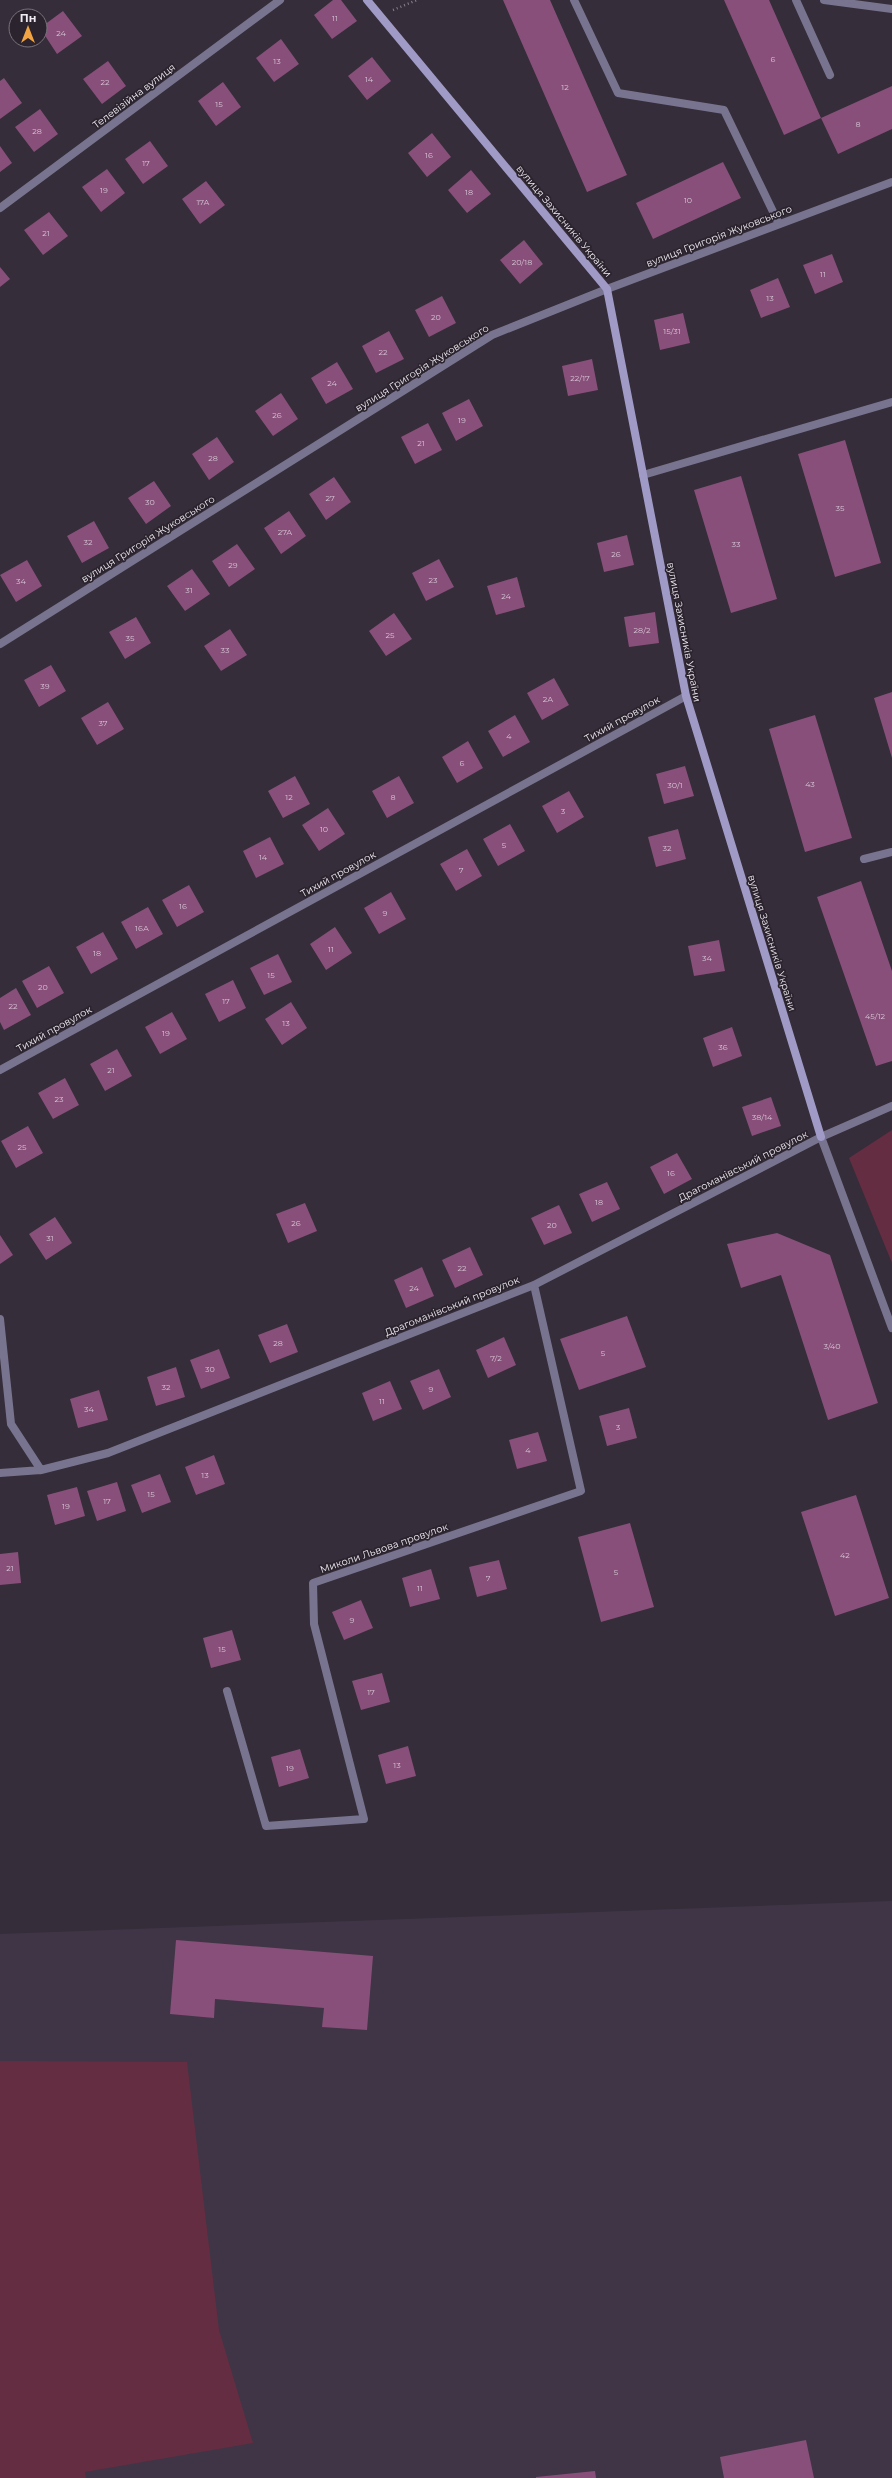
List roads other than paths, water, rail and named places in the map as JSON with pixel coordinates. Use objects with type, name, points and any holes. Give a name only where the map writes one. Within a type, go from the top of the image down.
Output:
[{"type":"street","name":"Телевізійна вулиця","points":[[0,208],[280,0]]},
{"type":"street","name":"вулиця Захисників України","points":[[367,0],[607,289],[686,696],[821,1137],[892,1328]]},
{"type":"street","points":[[574,0],[618,93],[724,110],[779,224]]},
{"type":"street","points":[[796,0],[830,75]]},
{"type":"street","points":[[824,0],[892,9]]},
{"type":"street","name":"вулиця Григорія Жуковського","points":[[0,644],[492,335],[607,289],[892,182]]},
{"type":"street","points":[[643,475],[892,402]]},
{"type":"street","name":"Тихий провулок","points":[[0,1070],[686,696]]},
{"type":"street","points":[[864,859],[892,852]]},
{"type":"street","name":"Драгоманівський провулок","points":[[0,1473],[42,1470],[108,1453],[534,1285],[821,1137],[892,1106]]},
{"type":"street","name":"Миколи Львова провулок","points":[[227,1691],[266,1826],[364,1819],[314,1624],[313,1583],[581,1491],[534,1285]]},
{"type":"street","points":[[0,1319],[11,1424],[42,1470]]}]
